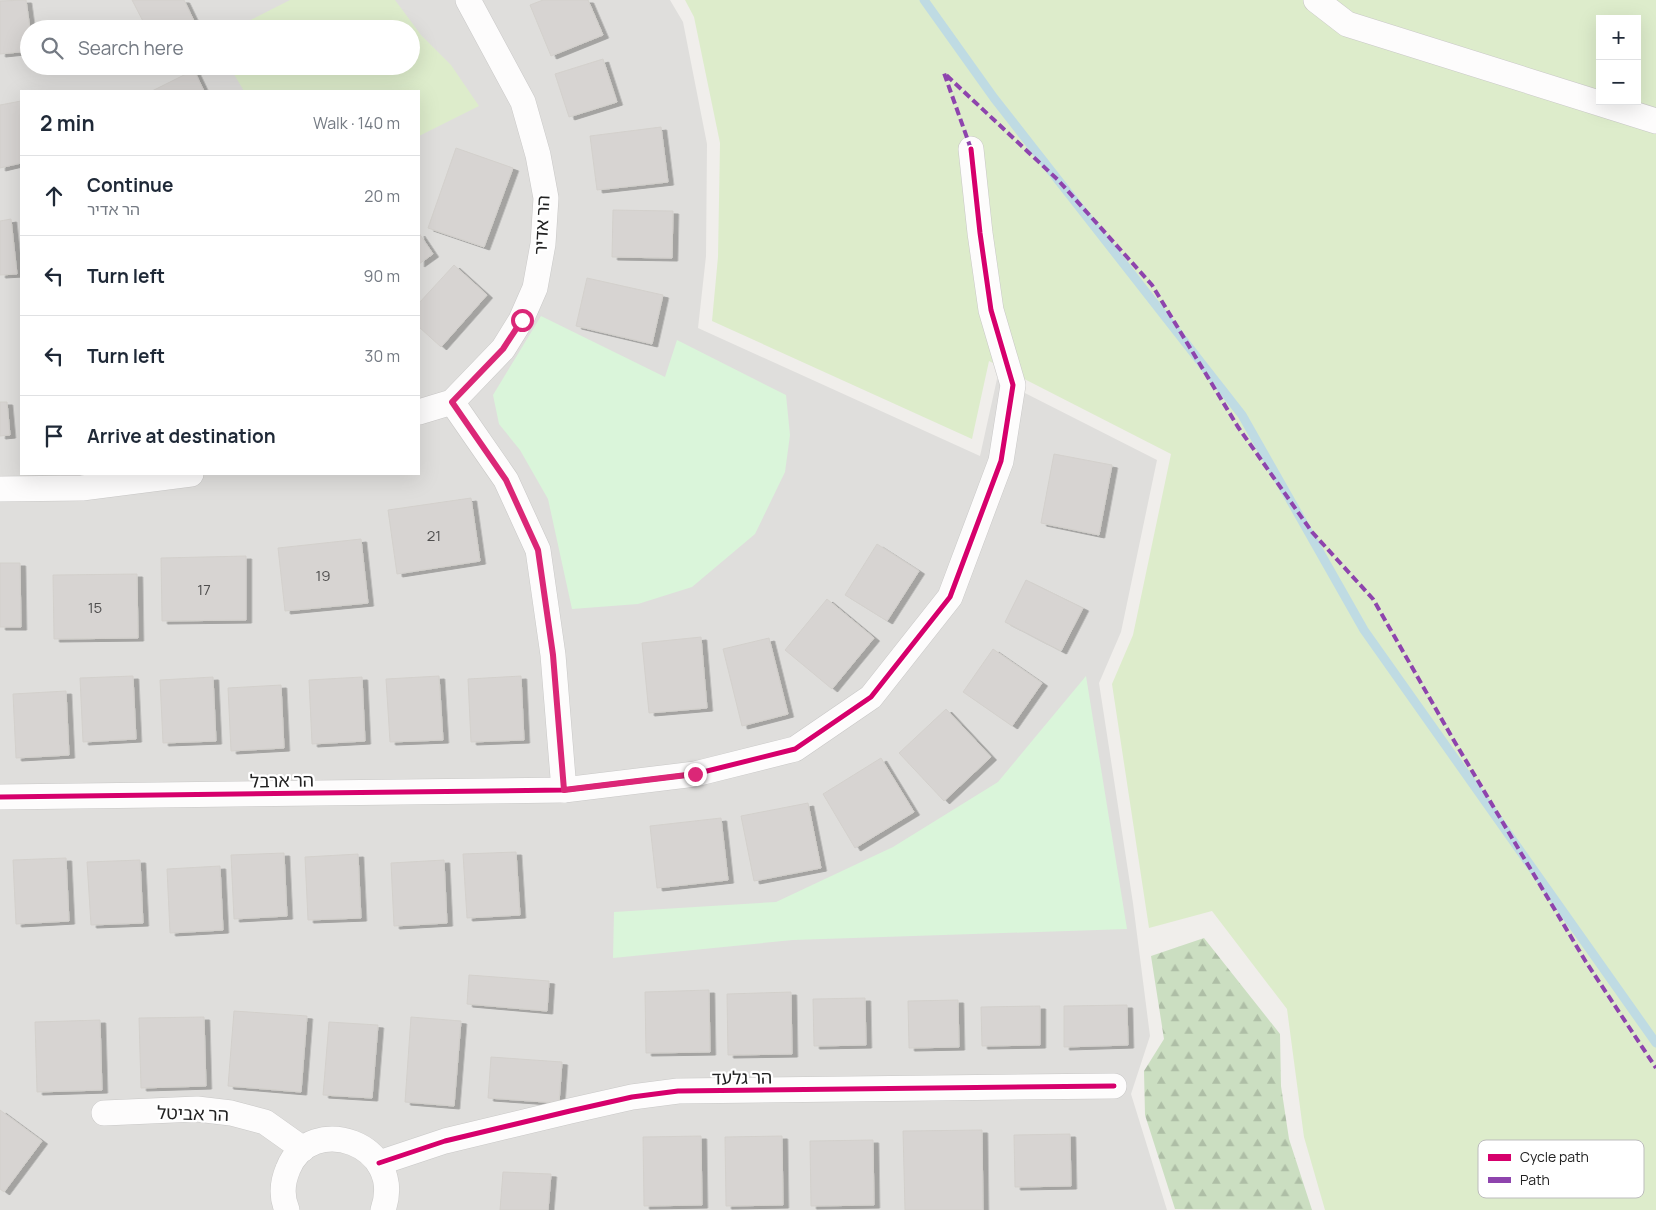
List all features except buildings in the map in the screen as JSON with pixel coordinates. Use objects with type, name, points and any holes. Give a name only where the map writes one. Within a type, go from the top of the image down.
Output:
[{"type":"street","name":"הר אדיר","points":[[420,412],[452,402],[503,349],[522,320],[535,288],[543,244],[546,198],[538,155],[523,102],[468,0]]},
{"type":"street","points":[[1316,0],[1347,24],[1656,120]]},
{"type":"street","name":"הר ארבל","points":[[0,797],[564,790],[695,774],[796,749],[871,697],[950,598],[1001,461],[1013,385],[991,310],[971,149]]},
{"type":"street","points":[[452,402],[506,480],[538,550],[553,655],[564,790]]},
{"type":"street","points":[[0,489],[82,488],[183,475]]},
{"type":"street","name":"הר גלעד","points":[[379,1163],[445,1141],[560,1113],[632,1096],[678,1091],[1114,1086]]},
{"type":"street","name":"הר אביטל","points":[[104,1112],[197,1110],[231,1113],[265,1122],[303,1148]]},
{"type":"street","points":[[286,1210],[283,1199],[283,1180],[290,1163],[303,1148],[316,1142],[330,1139],[349,1140],[366,1149],[379,1163],[388,1191],[383,1210]]},
{"type":"shaded area","points":[[0,0],[670,0],[683,22],[707,144],[706,256],[698,328],[980,456],[997,379],[1157,460],[1121,632],[1099,683],[1133,903],[1150,1036],[1131,1094],[1167,1210],[0,1210]]},
{"type":"green space","points":[[290,0],[395,0],[410,20],[251,20]]},
{"type":"green space","points":[[685,0],[1656,0],[1656,1210],[1325,1210],[1304,1137],[1287,1009],[1212,911],[1149,928],[1112,684],[1133,635],[1171,454],[989,361],[972,439],[712,321],[718,257],[720,143],[694,17]]},
{"type":"green space","points":[[420,34],[451,65],[479,106],[420,136],[420,90],[243,90],[234,75],[420,75]]},
{"type":"green space","points":[[541,316],[665,377],[677,340],[786,395],[790,435],[785,472],[755,534],[692,587],[638,604],[572,609],[548,499],[520,450],[499,424],[493,395]]},
{"type":"green space","points":[[1086,676],[1127,929],[793,940],[613,958],[614,912],[776,902],[893,847],[998,782]]},
{"type":"green space","points":[[1204,938],[1280,1034],[1281,1086],[1289,1139],[1312,1210],[1175,1209],[1145,1115],[1144,1071],[1164,1039],[1151,956]]},
{"type":"waterway","points":[[924,0],[994,98],[1242,415],[1364,630],[1656,1043]]},
{"type":"marked path","points":[[971,149],[944,73],[1058,180],[1152,285],[1238,427],[1312,532],[1373,599],[1453,739],[1586,962],[1656,1068]]},
{"type":"cycle path","points":[[0,797],[564,790],[695,774],[795,749],[871,697],[950,597],[1001,461],[1013,385],[991,310],[971,149]]},
{"type":"cycle path","points":[[379,1163],[445,1141],[632,1097],[678,1091],[1114,1086]]},
{"type":"route","points":[[522,320],[503,349],[452,402],[506,480],[538,550],[553,655],[564,790],[695,774]]}]
